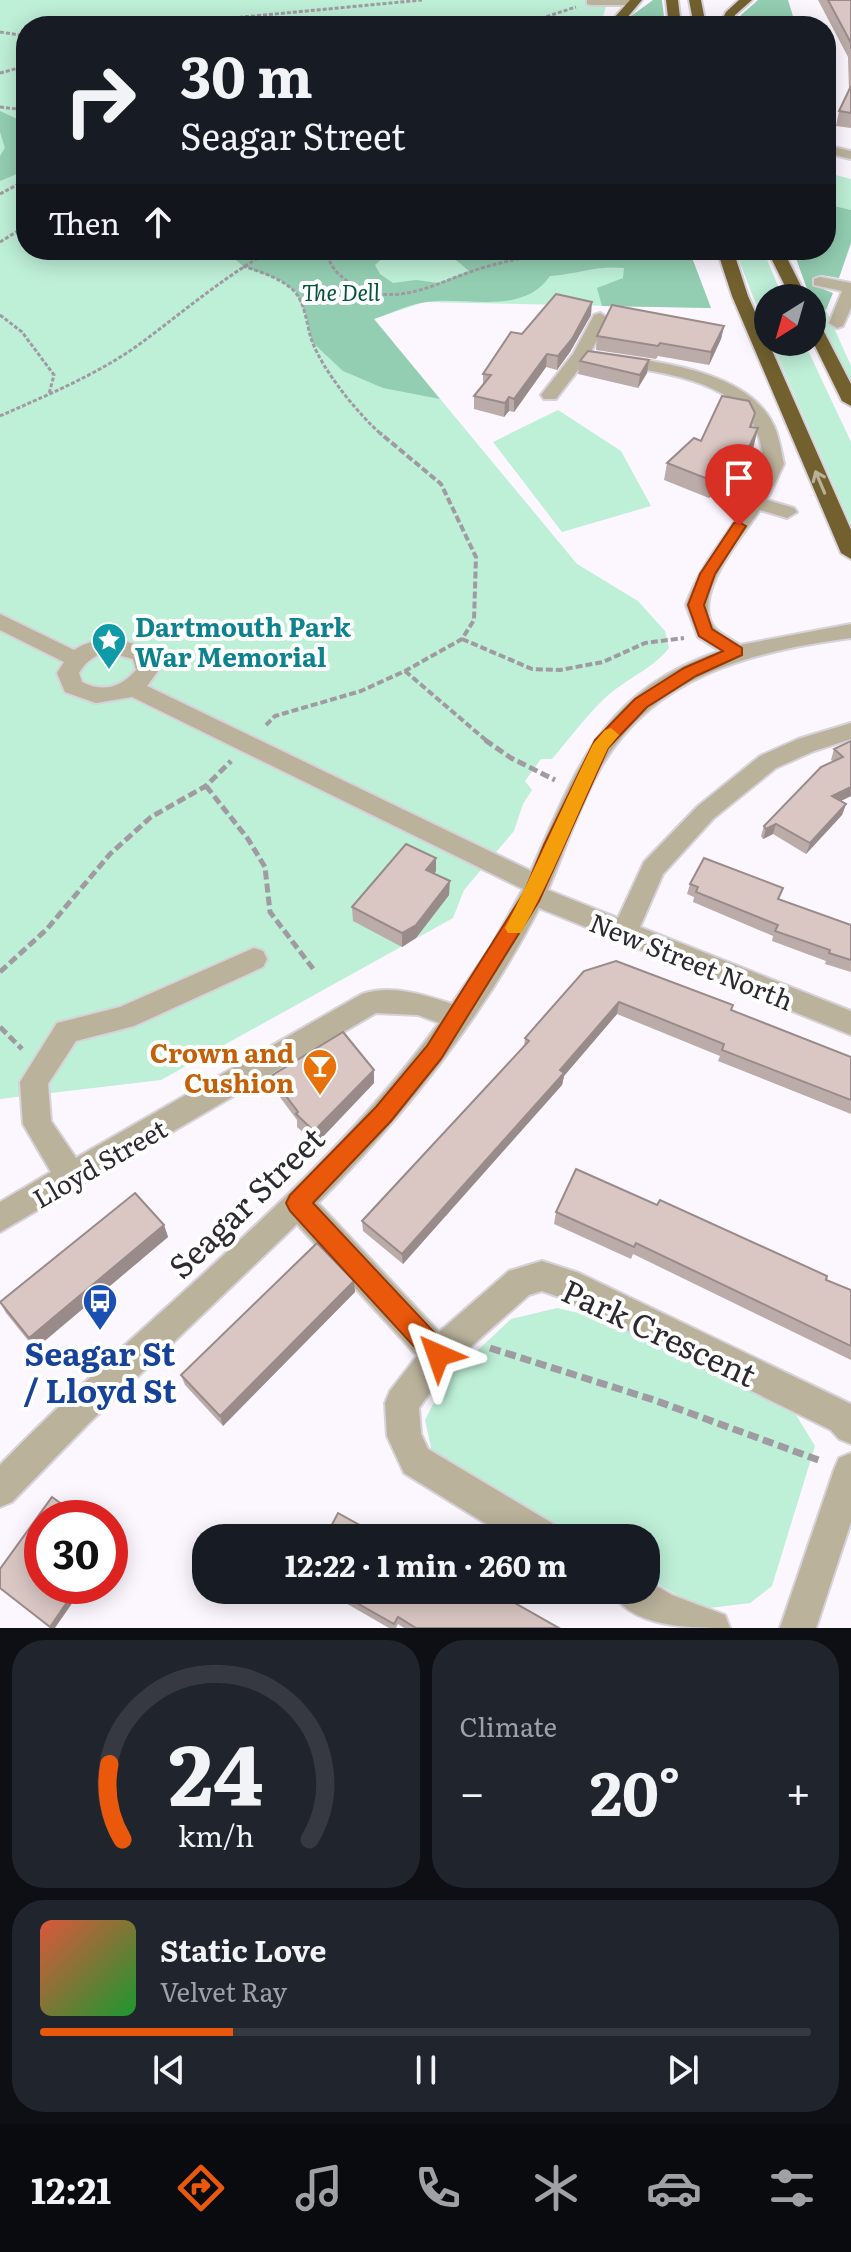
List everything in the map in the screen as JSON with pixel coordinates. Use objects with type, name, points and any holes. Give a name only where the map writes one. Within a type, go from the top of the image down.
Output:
[{"type":"highway","points":[[729,16],[746,0]]},
{"type":"highway","points":[[622,16],[635,1]]},
{"type":"highway","points":[[722,260],[851,553]]},
{"type":"highway","points":[[728,260],[740,296]]},
{"type":"highway","points":[[780,260],[792,284]]},
{"type":"highway","points":[[826,352],[851,401]]},
{"type":"street","points":[[591,2],[635,1]]},
{"type":"street","points":[[820,282],[851,288],[837,323]]},
{"type":"street","points":[[550,395],[581,355],[600,318]]},
{"type":"street","points":[[581,355],[665,369],[713,382],[748,402],[764,423],[775,464],[755,502],[707,574],[696,605],[705,632],[736,652]]},
{"type":"street","points":[[755,502],[787,512]]},
{"type":"street","points":[[0,621],[75,659]]},
{"type":"street","name":"Seagar Street","points":[[0,1490],[52,1434],[298,1203],[383,1114],[434,1053],[535,890],[601,744],[641,703],[690,672],[736,652],[850,631]]},
{"type":"street","points":[[123,645],[142,655],[147,671],[133,688],[113,696],[90,696],[73,687],[68,673],[75,659],[97,647],[123,645]]},
{"type":"street","name":"New Street North","points":[[133,688],[625,932],[851,1023]]},
{"type":"street","points":[[625,932],[653,869],[706,812],[768,762],[806,745],[851,731]]},
{"type":"street","points":[[71,1177],[37,1124],[34,1082],[67,1031],[124,1018],[254,959]]},
{"type":"street","name":"Lloyd Street","points":[[0,1218],[372,1002],[418,1004],[456,1017]]},
{"type":"street","points":[[298,1203],[438,1355]]},
{"type":"street","name":"Park Crescent","points":[[519,1524],[416,1461],[404,1436],[402,1403],[438,1355],[520,1282],[542,1276],[582,1290],[843,1418],[851,1427]]},
{"type":"street","points":[[798,1628],[851,1471]]},
{"type":"street","points":[[652,1604],[712,1628]]},
{"type":"path","points":[[254,16],[422,0]]},
{"type":"path","points":[[548,16],[591,2]]},
{"type":"path","points":[[0,416],[82,380],[135,347],[254,260]]},
{"type":"path","points":[[329,260],[332,269],[354,285],[376,295],[398,297],[470,271],[518,260]]},
{"type":"path","points":[[0,972],[47,929],[110,854],[151,817],[206,786],[275,716],[361,691],[405,671],[462,639],[474,620],[476,557],[441,484],[371,425],[330,373],[312,342],[296,292],[280,280],[243,266]]},
{"type":"path","points":[[0,315],[22,332],[54,375],[49,394]]},
{"type":"path","points":[[462,639],[532,669],[560,670],[603,662],[645,643],[668,642],[705,632]]},
{"type":"path","points":[[405,671],[484,743],[514,763],[580,788]]},
{"type":"path","points":[[206,786],[248,839],[265,867],[270,912],[314,970]]},
{"type":"path","points":[[438,1355],[481,1345],[654,1400],[851,1471]]},
{"type":"green space","points":[[0,0],[608,0],[603,16],[16,16],[16,260],[693,260],[711,308],[424,302],[374,319],[577,564],[638,601],[665,631],[669,648],[655,662],[605,698],[552,759],[541,759],[525,781],[532,790],[523,804],[514,831],[464,890],[453,918],[161,1080],[0,1099]]},
{"type":"green space","points":[[653,0],[662,0],[664,16],[631,16]]},
{"type":"green space","points":[[758,0],[788,0],[793,16],[741,16]]},
{"type":"green space","points":[[0,111],[16,118],[16,174],[0,181],[0,156],[5,148],[0,132]]},
{"type":"green space","points":[[836,175],[851,179],[851,210],[836,206]]},
{"type":"green space","points":[[836,206],[851,210],[851,243],[839,278],[821,275],[819,284],[805,284],[797,260],[836,260]]},
{"type":"green space","name":"The Dell","points":[[236,260],[380,260],[375,265],[380,274],[393,283],[416,280],[439,283],[469,271],[456,260],[693,260],[711,308],[602,306],[597,288],[623,278],[624,268],[605,268],[550,276],[538,289],[507,301],[421,303],[374,319],[440,399],[383,388],[343,371],[312,342],[296,292],[280,280],[243,266]]},
{"type":"green space","points":[[739,260],[767,260],[777,284],[754,284],[754,299]]},
{"type":"green space","points":[[826,290],[833,293],[826,310]]},
{"type":"green space","points":[[826,310],[851,366],[851,384],[826,333]]},
{"type":"green space","points":[[777,356],[811,356],[851,442],[851,525]]},
{"type":"green space","points":[[558,410],[621,451],[651,506],[562,532],[493,442]]},
{"type":"green space","points":[[557,1308],[608,1320],[793,1410],[815,1446],[772,1586],[750,1603],[701,1609],[660,1585],[660,1524],[555,1524],[432,1452],[425,1420],[445,1381],[511,1319]]},
{"type":"building","points":[[828,0],[851,0],[851,43]]},
{"type":"building","points":[[851,86],[851,113],[839,111]]},
{"type":"building","points":[[556,294],[592,302],[572,339],[558,356],[547,354],[514,399],[509,397],[505,403],[474,396],[491,375],[483,374],[511,332],[522,334]]},
{"type":"building","points":[[612,305],[724,326],[711,352],[597,336]]},
{"type":"building","points":[[588,351],[649,360],[640,375],[580,361]]},
{"type":"building","points":[[722,396],[749,401],[755,413],[750,427],[758,428],[750,445],[713,481],[667,463],[694,438],[701,441]]},
{"type":"building","points":[[851,741],[851,787],[832,796],[846,804],[810,843],[776,824],[766,829],[764,826],[821,767],[843,757],[834,749]]},
{"type":"building","points":[[406,844],[436,858],[426,870],[450,881],[416,925],[402,933],[352,907]]},
{"type":"building","points":[[704,858],[783,888],[778,899],[851,925],[851,960],[775,931],[778,925],[696,892],[698,887],[690,884]]},
{"type":"building","points":[[616,961],[733,1005],[731,1010],[851,1057],[851,1100],[722,1050],[724,1044],[619,1002],[560,1070],[564,1073],[402,1254],[362,1221],[529,1041],[525,1038],[584,971]]},
{"type":"building","name":"Crown and Cushion","points":[[343,1032],[374,1070],[314,1131],[296,1114],[298,1112],[271,1076]]},
{"type":"building","points":[[576,1169],[657,1205],[660,1200],[827,1276],[826,1280],[851,1290],[851,1346],[636,1243],[634,1247],[556,1212]]},
{"type":"building","points":[[135,1193],[164,1225],[29,1338],[0,1302]]},
{"type":"building","points":[[317,1243],[354,1281],[220,1416],[181,1375]]},
{"type":"building","points":[[338,1513],[358,1524],[332,1524]]},
{"type":"building","points":[[24,1536],[24,1604],[66,1604],[50,1627],[0,1588],[0,1569]]},
{"type":"building","points":[[359,1604],[517,1604],[559,1628],[416,1628],[398,1617],[394,1624]]},
{"type":"slow traffic","points":[[515,928],[601,744],[611,735]]},
{"type":"place","name":"Dartmouth Park War Memorial","points":[[109,671]]},
{"type":"place","name":"Crown and Cushion","points":[[320,1097]]},
{"type":"place","name":"Seagar St / Lloyd St","points":[[100,1332]]},
{"type":"route","points":[[438,1355],[298,1203],[383,1114],[434,1053],[533,895],[601,744],[641,703],[690,672],[736,652],[705,632],[696,605],[707,574],[739,526]]}]
